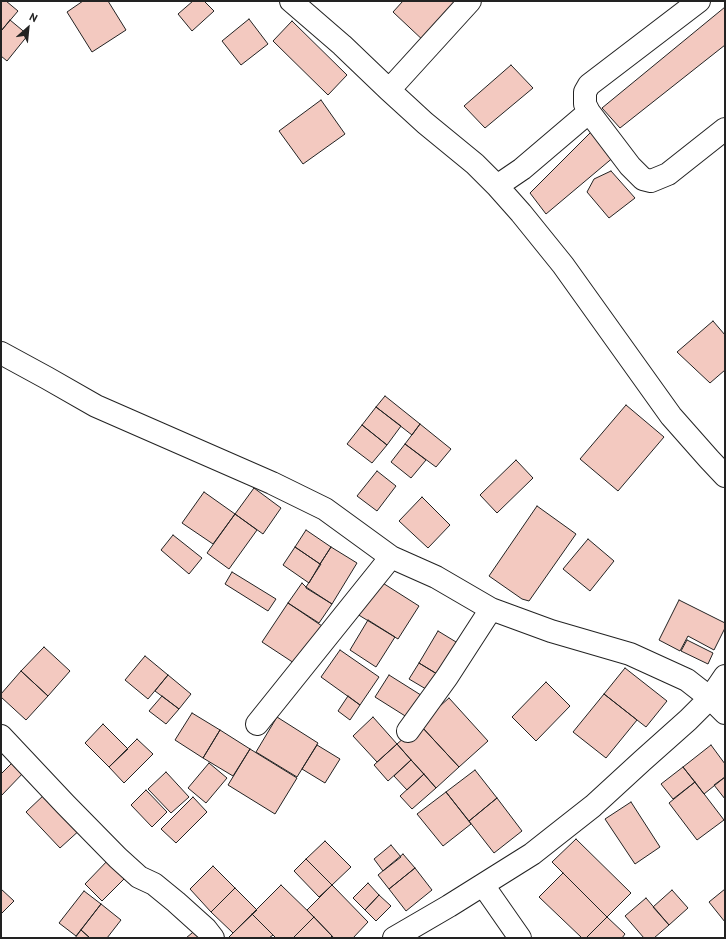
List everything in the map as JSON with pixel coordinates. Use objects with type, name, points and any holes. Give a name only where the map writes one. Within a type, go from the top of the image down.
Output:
[{"type":"street","points":[[291,1],[342,45],[425,123],[475,164],[497,186],[563,265],[672,416],[725,476]]},
{"type":"street","points":[[389,90],[470,1]]},
{"type":"street","points":[[699,1],[590,85],[585,92],[585,104],[589,112],[630,166],[643,179],[652,181],[668,174],[725,129]]},
{"type":"street","points":[[497,186],[522,169],[589,112]]},
{"type":"street","points":[[1,353],[96,406],[265,480],[325,509],[391,557],[436,577],[491,609],[552,631],[630,654],[687,680],[710,698],[725,713]]},
{"type":"street","points":[[257,724],[391,557]]},
{"type":"street","points":[[408,732],[447,677],[491,609]]},
{"type":"street","points":[[394,938],[449,906],[532,854],[593,806],[642,760],[688,720],[710,698],[725,676]]},
{"type":"street","points":[[1,736],[118,858],[139,877],[154,884],[176,902],[206,929],[213,938]]},
{"type":"street","points":[[483,885],[520,938]]},
{"type":"building","points":[[1,1],[6,1],[18,11],[1,31]]},
{"type":"building","points":[[83,1],[108,1],[126,30],[92,52],[67,12]]},
{"type":"building","points":[[193,1],[204,1],[214,11],[192,31],[178,14]]},
{"type":"building","points":[[403,1],[458,1],[426,43],[393,12]]},
{"type":"building","points":[[725,7],[725,45],[620,128],[602,108]]},
{"type":"building","points":[[249,19],[268,44],[241,65],[222,41]]},
{"type":"building","points":[[10,20],[28,35],[7,61],[1,56],[1,31]]},
{"type":"building","points":[[292,21],[347,75],[328,95],[273,41]]},
{"type":"building","points":[[511,65],[533,88],[485,128],[464,106]]},
{"type":"building","points":[[321,100],[345,134],[303,164],[279,131]]},
{"type":"building","points":[[591,132],[615,156],[546,214],[530,193]]},
{"type":"building","points":[[611,171],[635,198],[609,218],[587,192],[594,179]]},
{"type":"building","points":[[713,321],[725,335],[725,370],[710,383],[677,352]]},
{"type":"building","points":[[385,396],[420,424],[412,435],[376,407]]},
{"type":"building","points":[[626,405],[664,437],[618,491],[580,459]]},
{"type":"building","points":[[376,407],[401,426],[387,445],[362,425]]},
{"type":"building","points":[[420,424],[451,449],[436,467],[405,444]]},
{"type":"building","points":[[362,425],[387,445],[372,463],[347,444]]},
{"type":"building","points":[[405,444],[426,460],[411,478],[391,462]]},
{"type":"building","points":[[516,460],[533,478],[497,513],[480,495]]},
{"type":"building","points":[[377,471],[396,486],[377,511],[357,496]]},
{"type":"building","points":[[254,488],[281,508],[263,534],[235,514]]},
{"type":"building","points":[[204,492],[235,514],[213,544],[182,523]]},
{"type":"building","points":[[422,497],[450,525],[428,548],[399,521]]},
{"type":"building","points":[[537,506],[576,534],[529,601],[522,599],[489,576]]},
{"type":"building","points":[[235,514],[257,530],[229,569],[207,553]]},
{"type":"building","points":[[306,530],[331,547],[320,564],[295,547]]},
{"type":"building","points":[[173,535],[202,558],[189,574],[161,550]]},
{"type":"building","points":[[588,539],[614,561],[590,591],[563,569]]},
{"type":"building","points":[[295,547],[320,564],[309,583],[283,565]]},
{"type":"building","points":[[331,547],[357,563],[332,604],[306,587]]},
{"type":"building","points":[[232,572],[276,599],[268,611],[225,584]]},
{"type":"building","points":[[378,580],[419,606],[398,639],[357,614]]},
{"type":"building","points":[[302,583],[306,588],[332,604],[319,623],[288,603]]},
{"type":"building","points":[[679,600],[725,623],[725,628],[714,650],[688,636],[680,651],[659,640]]},
{"type":"building","points":[[288,603],[322,626],[294,663],[262,642]]},
{"type":"building","points":[[368,620],[395,637],[376,667],[350,650]]},
{"type":"building","points":[[438,631],[461,645],[442,677],[419,663]]},
{"type":"building","points":[[687,640],[713,653],[708,664],[681,651]]},
{"type":"building","points":[[44,647],[70,671],[48,696],[21,671]]},
{"type":"building","points":[[340,650],[379,677],[360,705],[321,677]]},
{"type":"building","points":[[145,656],[168,675],[148,699],[125,680]]},
{"type":"building","points":[[419,663],[442,677],[431,692],[409,679]]},
{"type":"building","points":[[625,668],[667,701],[646,727],[604,694]]},
{"type":"building","points":[[21,671],[48,696],[26,720],[1,697],[1,694]]},
{"type":"building","points":[[168,675],[191,694],[179,709],[155,691]]},
{"type":"building","points":[[389,675],[424,697],[410,719],[375,697]]},
{"type":"building","points":[[546,682],[570,706],[536,741],[512,717]]},
{"type":"building","points":[[604,694],[637,720],[606,758],[573,732]]},
{"type":"building","points":[[162,696],[179,709],[166,724],[149,711]]},
{"type":"building","points":[[348,696],[360,705],[350,720],[338,711]]},
{"type":"building","points":[[449,698],[488,741],[459,767],[421,726],[432,713]]},
{"type":"building","points":[[192,713],[220,730],[203,758],[175,740]]},
{"type":"building","points":[[277,717],[318,743],[297,777],[256,752]]},
{"type":"building","points":[[373,717],[397,744],[377,762],[353,736]]},
{"type":"building","points":[[103,724],[128,749],[109,767],[85,743]]},
{"type":"building","points":[[421,726],[459,767],[436,788],[397,744]]},
{"type":"building","points":[[220,730],[250,749],[233,776],[203,758]]},
{"type":"building","points":[[137,739],[153,754],[124,783],[109,767]]},
{"type":"building","points":[[397,744],[411,760],[388,781],[374,765]]},
{"type":"building","points":[[317,745],[340,759],[325,783],[302,769]]},
{"type":"building","points":[[711,745],[725,764],[725,777],[704,794],[683,767]]},
{"type":"building","points":[[250,749],[297,778],[275,814],[228,785]]},
{"type":"building","points":[[15,760],[26,770],[1,796],[1,774]]},
{"type":"building","points":[[411,760],[424,774],[407,790],[394,776]]},
{"type":"building","points":[[209,763],[227,778],[206,803],[188,788]]},
{"type":"building","points":[[683,767],[695,782],[673,799],[661,784]]},
{"type":"building","points":[[475,770],[497,798],[469,821],[446,792]]},
{"type":"building","points":[[166,772],[189,797],[171,813],[148,789]]},
{"type":"building","points":[[424,774],[436,788],[412,809],[400,796]]},
{"type":"building","points":[[725,777],[725,799],[714,785]]},
{"type":"building","points":[[695,782],[724,820],[697,840],[669,803]]},
{"type":"building","points":[[146,790],[167,812],[152,827],[131,805]]},
{"type":"building","points":[[446,792],[471,824],[443,846],[417,814]]},
{"type":"building","points":[[45,794],[82,828],[60,848],[26,812]]},
{"type":"building","points":[[193,797],[207,812],[176,843],[161,829]]},
{"type":"building","points":[[497,798],[522,831],[494,853],[469,821]]},
{"type":"building","points":[[631,802],[660,847],[635,864],[605,819]]},
{"type":"building","points":[[576,839],[631,893],[607,917],[552,862]]},
{"type":"building","points":[[325,841],[351,867],[332,885],[306,859]]},
{"type":"building","points":[[391,845],[401,857],[383,871],[374,859]]},
{"type":"building","points":[[403,854],[415,868],[389,889],[378,875]]},
{"type":"building","points":[[111,857],[129,874],[102,901],[85,884]]},
{"type":"building","points":[[306,859],[332,885],[319,897],[294,871]]},
{"type":"building","points":[[213,866],[235,888],[211,912],[190,889]]},
{"type":"building","points":[[415,868],[432,890],[406,911],[389,889]]},
{"type":"building","points":[[563,873],[607,917],[586,938],[582,938],[539,897]]},
{"type":"building","points":[[368,883],[379,895],[365,910],[353,898]]},
{"type":"building","points":[[281,885],[314,917],[293,938],[276,938],[252,914]]},
{"type":"building","points":[[332,885],[368,922],[353,938],[334,938],[307,910]]},
{"type":"building","points":[[235,888],[257,910],[233,933],[211,912]]},
{"type":"building","points":[[1,889],[14,901],[1,914]]},
{"type":"building","points":[[725,889],[725,922],[709,902]]},
{"type":"building","points":[[672,890],[688,908],[669,925],[653,907]]},
{"type":"building","points":[[84,891],[101,904],[76,936],[59,923]]},
{"type":"building","points":[[379,895],[391,906],[376,921],[365,910]]},
{"type":"building","points":[[646,898],[669,925],[654,938],[644,938],[625,916]]},
{"type":"building","points":[[101,904],[121,920],[107,938],[90,938],[81,930]]},
{"type":"building","points":[[252,914],[273,935],[269,938],[228,938]]},
{"type":"building","points":[[314,917],[332,936],[330,938],[293,938]]},
{"type":"building","points":[[607,917],[625,934],[622,938],[586,938]]},
{"type":"building","points":[[198,928],[208,938],[186,938]]},
{"type":"building","points":[[81,930],[90,938],[75,938]]}]
